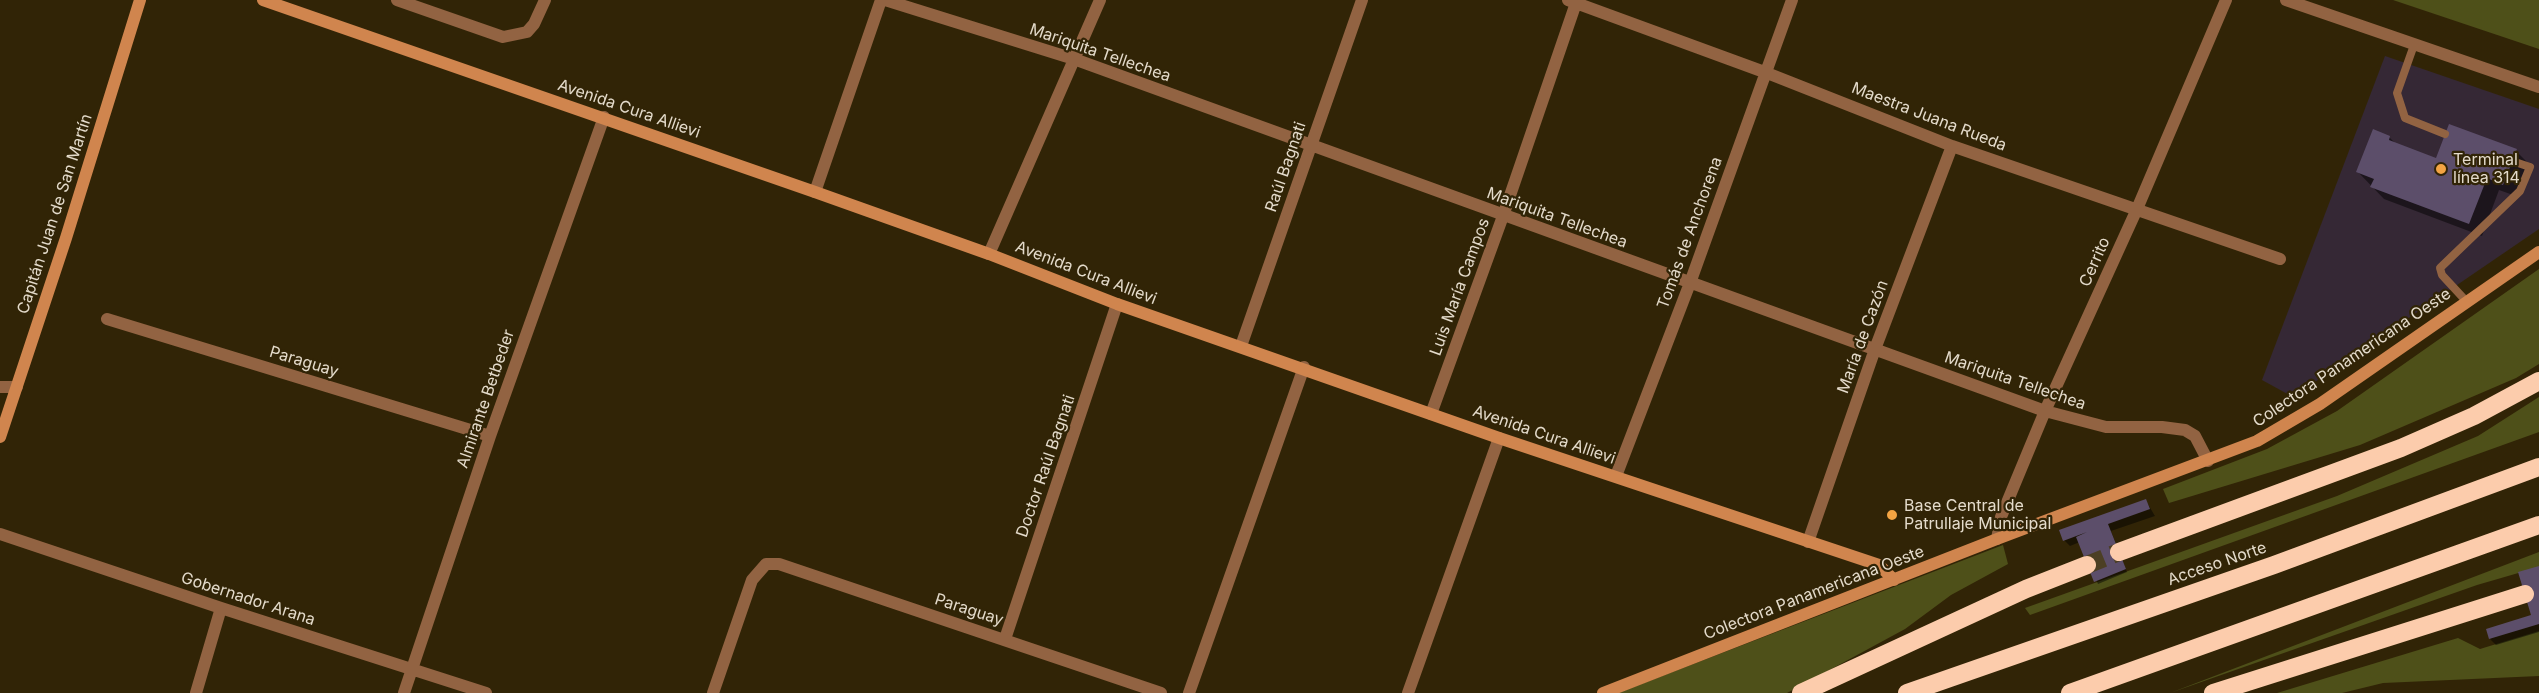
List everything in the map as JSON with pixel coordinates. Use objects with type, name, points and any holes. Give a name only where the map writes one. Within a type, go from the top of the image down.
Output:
[{"type":"highway","points":[[2119,552],[2401,448],[2474,416],[2539,381]]},
{"type":"highway","name":"Acceso Norte","points":[[1907,693],[2274,565],[2539,467]]},
{"type":"highway","points":[[2070,693],[2539,525]]},
{"type":"highway","points":[[1801,693],[2026,589],[2087,565]]},
{"type":"highway","points":[[2213,693],[2525,594]]},
{"type":"street","name":"Capitán Juan de San Martín","points":[[0,437],[140,0]]},
{"type":"street","name":"Avenida Cura Allievi","points":[[263,0],[604,117],[989,254],[1118,304],[1304,367],[1499,438],[1879,565],[1894,580]]},
{"type":"street","points":[[397,0],[503,37],[515,37],[527,32],[534,24],[545,0]]},
{"type":"street","points":[[815,192],[883,0]]},
{"type":"street","name":"Mariquita Tellechea","points":[[883,0],[1074,59],[1310,147],[2045,411],[2106,427],[2162,427],[2185,430],[2195,436],[2208,461]]},
{"type":"street","points":[[989,254],[1100,0]]},
{"type":"street","name":"Raúl Bagnati","points":[[1241,346],[1362,0]]},
{"type":"street","name":"Tomás de Anchorena","points":[[1616,476],[1690,283],[1767,73],[1791,0]]},
{"type":"street","name":"Cerrito","points":[[1996,539],[2001,517],[2045,411],[2137,209],[2226,0]]},
{"type":"street","points":[[2286,0],[2539,87]]},
{"type":"street","name":"Maestra Juana Rueda","points":[[1574,1],[1767,73],[1952,146],[2280,259]]},
{"type":"street","name":"Luis María Campos","points":[[1431,414],[1503,216],[1574,1]]},
{"type":"street","name":"Almirante Betbeder","points":[[404,693],[490,436],[604,117]]},
{"type":"street","name":"María de Cazón","points":[[1808,542],[1875,349],[1952,146]]},
{"type":"street","name":"Colectora Panamericana Oeste","points":[[1603,693],[1996,539],[2257,441],[2284,427],[2539,252]]},
{"type":"street","name":"Doctor Raúl Bagnati","points":[[1005,639],[1118,304]]},
{"type":"street","name":"Paraguay","points":[[107,319],[490,436]]},
{"type":"street","points":[[1189,693],[1304,367]]},
{"type":"street","points":[[0,387],[17,387]]},
{"type":"street","points":[[1408,693],[1499,438]]},
{"type":"street","name":"Gobernador Arana","points":[[0,534],[486,693]]},
{"type":"street","name":"Paraguay","points":[[713,693],[752,580],[766,564],[779,564],[1161,693]]},
{"type":"street","points":[[196,693],[221,608]]},
{"type":"lane","points":[[2414,45],[2397,93],[2405,118],[2445,134]]},
{"type":"lane","points":[[2467,302],[2442,275],[2440,268],[2520,191],[2530,167],[2512,161]]},
{"type":"shaded area","points":[[2393,0],[2539,0],[2539,49]]},
{"type":"shaded area","name":"Terminal línea 314","points":[[2385,56],[2539,109],[2539,229],[2293,397],[2262,380]]},
{"type":"shaded area","points":[[2539,269],[2539,364],[2516,378],[2360,445],[2169,503],[2163,489],[2267,449],[2337,411]]},
{"type":"shaded area","points":[[2539,397],[2539,432],[2030,615],[2025,608],[2337,496],[2478,436]]},
{"type":"shaded area","points":[[2003,545],[2008,564],[1951,595],[1905,629],[1787,693],[1618,693]]},
{"type":"shaded area","points":[[2539,552],[2539,567],[2477,585],[2170,693]]},
{"type":"shaded area","points":[[2539,631],[2539,676],[2383,683],[2342,693],[2277,693],[2458,638],[2480,649]]},
{"type":"building","points":[[2449,124],[2517,149],[2503,185],[2487,178],[2469,224],[2370,187],[2374,179],[2356,172],[2373,129],[2390,136],[2389,140],[2436,158]]},
{"type":"building","points":[[2146,499],[2150,509],[2108,524],[2126,569],[2094,582],[2076,537],[2087,532],[2063,541],[2059,530]]},
{"type":"building","points":[[2539,566],[2539,624],[2489,639],[2486,629],[2531,615],[2518,572]]},
{"type":"tunnel","points":[[2087,565],[2119,552]]},
{"type":"place","name":"Terminal línea 314","points":[[2441,169]]},
{"type":"place","name":"Base Central de Patrullaje Municipal","points":[[1892,515]]}]
